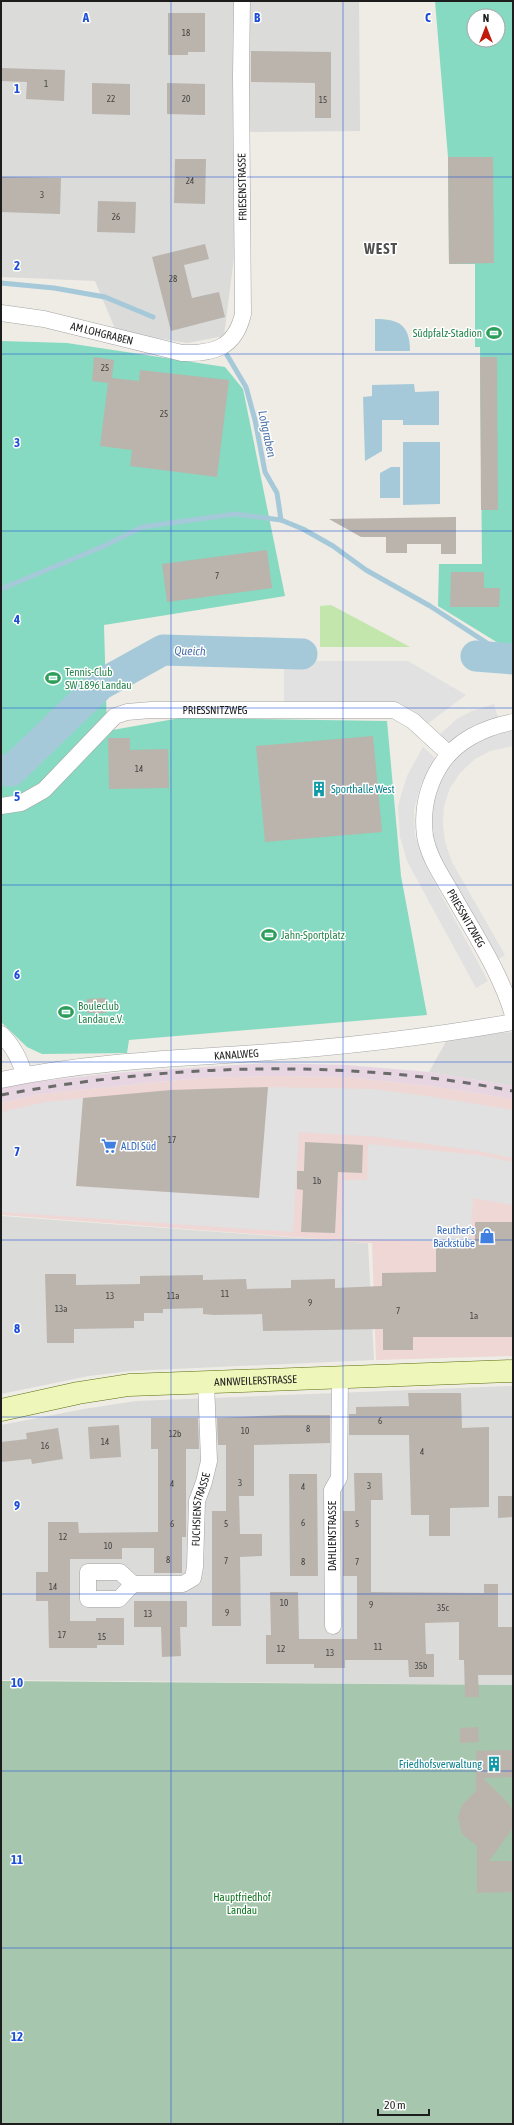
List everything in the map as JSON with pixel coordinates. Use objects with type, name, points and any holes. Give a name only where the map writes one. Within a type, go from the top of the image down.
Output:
[{"type":"street","name":"FRIESENSTRASSE","points":[[204,353],[219,347],[233,338],[240,328],[243,314],[240,75],[242,1]]},
{"type":"street","name":"AM LOHGRABEN","points":[[1,313],[44,319],[182,353],[204,353]]},
{"type":"street","name":"PRIESSNITZWEG","points":[[1,806],[21,803],[44,790],[115,716],[127,712],[151,710],[394,710],[413,721],[449,754]]},
{"type":"street","name":"PRIESSNITZWEG","points":[[513,722],[495,726],[476,734],[462,742],[449,754],[435,773],[430,787],[424,817],[425,836],[435,864],[503,986],[513,1015]]},
{"type":"street","name":"KANALWEG","points":[[1,1080],[24,1075],[129,1061],[318,1048],[472,1030],[513,1022]]},
{"type":"street","points":[[1,1034],[19,1057],[24,1075]]},
{"type":"street","name":"ANNWEILERSTRASSE","points":[[1,1410],[107,1388],[206,1381],[513,1371]]},
{"type":"street","name":"DAHLIENSTRASSE","points":[[333,1626],[332,1490],[339,1478],[340,1376]]},
{"type":"street","name":"FUCHSIENSTRASSE","points":[[134,1584],[183,1584],[193,1578],[195,1567],[197,1501],[204,1482],[209,1461],[206,1381]]},
{"type":"shaded area","points":[[1,1],[359,1],[360,131],[250,132],[224,336],[187,343],[116,331],[95,281],[1,277]]},
{"type":"shaded area","points":[[284,661],[408,661],[466,695],[427,724],[399,705],[284,706]]},
{"type":"shaded area","points":[[494,704],[498,718],[478,724],[463,732],[449,745],[439,735],[457,719],[472,711]]},
{"type":"shaded area","points":[[513,731],[513,746],[490,751],[475,759],[460,773],[450,788],[444,806],[443,824],[445,842],[452,862],[505,955],[494,962],[445,875],[429,828],[434,790],[452,761],[481,738]]},
{"type":"shaded area","points":[[423,747],[435,758],[421,784],[414,809],[415,836],[431,876],[488,981],[476,988],[407,861],[400,837],[398,806],[407,776]]},
{"type":"shaded area","points":[[513,1032],[513,1086],[429,1072],[448,1038]]},
{"type":"shaded area","points":[[268,1063],[347,1065],[429,1072],[513,1086],[513,1099],[430,1086],[346,1077],[270,1076],[199,1078],[40,1094],[1,1103],[1,1088],[34,1082],[113,1073]]},
{"type":"shaded area","points":[[270,1076],[346,1077],[430,1086],[513,1099],[513,1356],[376,1360],[372,1243],[1,1215],[1,1103],[40,1094],[199,1078]]},
{"type":"shaded area","points":[[268,1087],[374,1089],[513,1110],[513,1158],[479,1151],[379,1137],[299,1132],[293,1232],[1,1212],[1,1112],[46,1102],[83,1098],[76,1186],[259,1198]]},
{"type":"shaded area","points":[[368,1144],[479,1155],[513,1162],[513,1205],[473,1198],[470,1243],[341,1238],[344,1180],[367,1180]]},
{"type":"shaded area","points":[[1,1216],[368,1243],[374,1360],[130,1371],[89,1376],[1,1394]]},
{"type":"shaded area","points":[[513,1386],[513,1685],[1,1680],[1,1425],[84,1409],[136,1401]]},
{"type":"green space","name":"Südpfalz-Stadion","points":[[435,1],[513,1],[513,652],[438,606],[439,564],[482,564],[480,347],[475,347],[475,264],[449,264],[448,157]]},
{"type":"green space","points":[[1,341],[67,343],[225,367],[243,389],[285,596],[104,625],[107,731],[180,718],[387,721],[401,876],[427,1015],[129,1040],[127,1053],[42,1054],[27,1047],[1,1022]]},
{"type":"green space","points":[[331,605],[410,647],[320,647],[320,606]]},
{"type":"green space","name":"Hauptfriedhof Landau","points":[[1,1681],[513,1685],[513,2124],[1,2124]]},
{"type":"water","points":[[375,319],[391,320],[402,325],[408,335],[410,351],[375,351]]},
{"type":"water","points":[[414,384],[415,392],[439,391],[439,425],[403,425],[403,420],[382,420],[382,451],[365,461],[363,397],[372,396],[372,385]]},
{"type":"water","points":[[403,442],[440,442],[440,504],[403,505]]},
{"type":"water","points":[[391,467],[400,467],[400,498],[380,498],[380,473]]},
{"type":"building","points":[[168,13],[205,13],[205,52],[188,52],[188,55],[168,55]]},
{"type":"building","points":[[251,51],[331,52],[331,118],[315,118],[315,83],[251,82]]},
{"type":"building","points":[[1,68],[65,70],[64,101],[26,99],[27,82],[1,81]]},
{"type":"building","points":[[92,83],[130,84],[130,115],[92,114]]},
{"type":"building","points":[[167,83],[205,84],[205,115],[167,114]]},
{"type":"building","points":[[448,157],[493,157],[494,263],[449,264]]},
{"type":"building","points":[[175,159],[206,159],[205,204],[174,203]]},
{"type":"building","points":[[1,177],[61,178],[60,214],[1,212]]},
{"type":"building","points":[[98,201],[136,202],[135,233],[97,232]]},
{"type":"building","points":[[205,244],[209,259],[184,265],[192,298],[219,292],[225,317],[171,331],[152,257]]},
{"type":"building","points":[[94,357],[114,360],[112,378],[139,381],[140,370],[229,380],[217,477],[130,466],[132,450],[100,446],[108,383],[92,381]]},
{"type":"building","points":[[480,357],[497,357],[498,510],[481,510]]},
{"type":"building","points":[[456,517],[456,554],[441,554],[441,544],[407,544],[407,553],[386,553],[386,537],[361,537],[329,519]]},
{"type":"building","points":[[267,550],[272,588],[167,602],[162,564]]},
{"type":"building","points":[[451,572],[484,572],[484,588],[500,588],[499,607],[450,607]]},
{"type":"building","name":"Sporthalle West","points":[[373,736],[382,832],[265,842],[256,746]]},
{"type":"building","points":[[108,738],[130,738],[130,750],[168,749],[169,788],[109,789]]},
{"type":"building","points":[[106,998],[106,1013],[87,1013],[87,999]]},
{"type":"building","points":[[268,1087],[259,1198],[76,1186],[83,1098],[171,1090]]},
{"type":"building","points":[[305,1142],[363,1145],[362,1173],[338,1172],[335,1233],[301,1232],[303,1190],[297,1189],[297,1171],[304,1171]]},
{"type":"building","points":[[475,1222],[513,1222],[513,1337],[413,1337],[413,1350],[383,1350],[383,1329],[263,1331],[262,1314],[203,1314],[203,1308],[163,1309],[163,1313],[144,1313],[144,1321],[134,1321],[134,1328],[74,1329],[74,1343],[47,1343],[45,1274],[76,1274],[76,1285],[140,1284],[140,1276],[203,1275],[203,1280],[246,1279],[247,1289],[291,1288],[291,1280],[335,1279],[335,1288],[382,1286],[382,1273],[436,1272],[436,1244],[475,1245]]},
{"type":"building","points":[[408,1393],[461,1393],[462,1428],[489,1427],[489,1507],[450,1508],[450,1536],[429,1536],[429,1515],[411,1515],[409,1435],[349,1435],[349,1414],[356,1414],[356,1407],[409,1406]]},
{"type":"building","points":[[284,1415],[330,1415],[330,1443],[254,1445],[254,1496],[239,1496],[240,1534],[262,1534],[262,1556],[240,1557],[241,1626],[212,1626],[212,1511],[226,1511],[226,1445],[218,1445],[217,1418]]},
{"type":"building","points":[[151,1418],[198,1418],[199,1449],[186,1449],[186,1537],[182,1537],[182,1573],[154,1573],[154,1548],[122,1548],[122,1559],[70,1559],[70,1621],[96,1621],[96,1618],[124,1618],[124,1645],[97,1645],[97,1648],[49,1648],[48,1601],[36,1601],[36,1572],[48,1572],[48,1522],[78,1522],[79,1533],[158,1532],[158,1449],[151,1449]]},
{"type":"building","points":[[119,1425],[121,1457],[90,1459],[88,1427]]},
{"type":"building","points":[[58,1428],[63,1459],[32,1464],[31,1459],[1,1462],[1,1442],[27,1439],[26,1433]]},
{"type":"building","points":[[354,1473],[382,1473],[383,1500],[371,1500],[371,1592],[484,1593],[484,1584],[498,1584],[498,1627],[513,1627],[513,1675],[478,1675],[479,1697],[465,1697],[464,1660],[459,1660],[459,1622],[425,1623],[426,1654],[434,1654],[434,1677],[409,1677],[408,1660],[345,1660],[345,1668],[314,1668],[314,1664],[266,1664],[266,1635],[271,1635],[270,1592],[298,1592],[299,1639],[357,1639],[357,1576],[343,1576],[343,1511],[355,1511]]},
{"type":"building","points":[[289,1474],[317,1474],[318,1576],[290,1576]]},
{"type":"building","points":[[498,1496],[513,1496],[513,1517],[498,1518]]},
{"type":"building","points":[[134,1601],[187,1601],[187,1627],[180,1627],[181,1656],[162,1657],[161,1627],[134,1627]]},
{"type":"building","points":[[478,1727],[479,1742],[460,1743],[460,1728]]},
{"type":"building","points":[[513,1750],[513,1777],[483,1778],[509,1804],[512,1810],[513,1825],[511,1831],[489,1861],[513,1861],[513,1892],[477,1893],[477,1846],[462,1834],[458,1817],[462,1805],[476,1791],[476,1751]]},
{"type":"waterway","name":"Lohgraben","points":[[1,283],[54,288],[105,297],[153,317]]},
{"type":"waterway","name":"Lohgraben","points":[[227,355],[246,387],[255,420],[265,472],[277,493],[281,520]]},
{"type":"waterway","points":[[1,589],[104,546],[142,527],[235,514],[281,520],[303,529],[333,546],[366,570],[430,606],[510,658]]},
{"type":"waterway","name":"Queich","points":[[1,770],[11,771],[100,685],[163,650],[302,654]]},
{"type":"waterway","name":"Queich","points":[[476,656],[513,659]]},
{"type":"railway","points":[[1,1095],[128,1077],[193,1071],[257,1069],[386,1073],[450,1080],[513,1091]]},
{"type":"place","name":"Südpfalz-Stadion","points":[[494,333]]},
{"type":"place","name":"Tennis-Club SW 1896 Landau","points":[[53,678]]},
{"type":"place","name":"Sporthalle West","points":[[319,789]]},
{"type":"place","name":"Jahn-Sportplatz","points":[[269,935]]},
{"type":"place","name":"Bouleclub Landau e.V.","points":[[66,1012]]},
{"type":"place","name":"ALDI Süd","points":[[109,1146]]},
{"type":"place","name":"Reuther's Backstube","points":[[487,1236]]},
{"type":"place","name":"Friedhofsverwaltung","points":[[494,1764]]},
{"type":"district","name":"WEST","points":[[381,249]]}]
